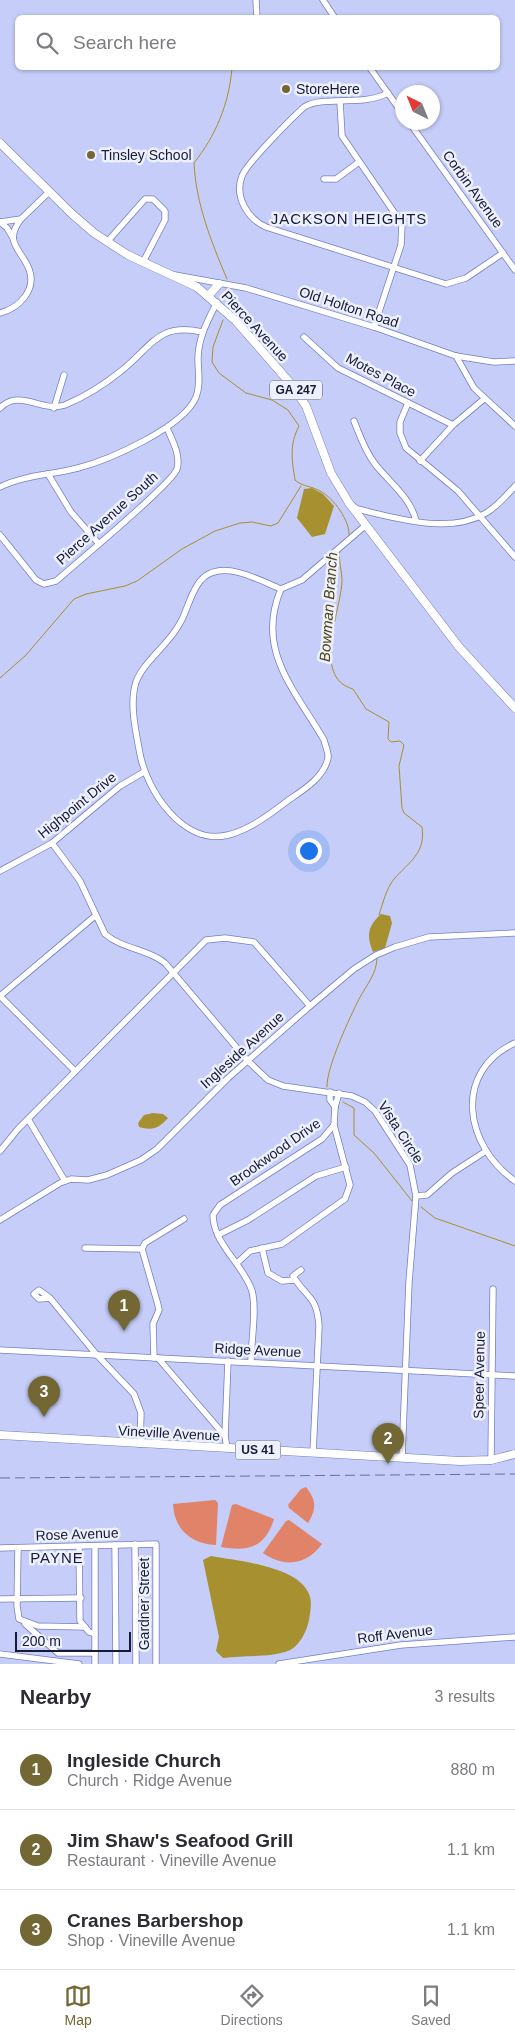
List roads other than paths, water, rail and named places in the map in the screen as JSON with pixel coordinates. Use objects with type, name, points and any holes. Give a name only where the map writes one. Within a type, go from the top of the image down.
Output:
[{"type":"main road","name":"Pierce Avenue","points":[[0,143],[84,225],[107,242],[143,262],[175,275],[209,295],[217,302],[298,394],[312,418],[331,473],[349,503],[459,646],[515,708]]},
{"type":"main road","points":[[209,295],[219,284]]},
{"type":"main road","name":"Vineville Avenue","points":[[0,1435],[478,1462],[515,1454]]},
{"type":"street","points":[[256,0],[257,15]]},
{"type":"street","points":[[322,0],[333,15]]},
{"type":"street","points":[[371,70],[395,103]]},
{"type":"street","points":[[388,93],[377,98],[308,105],[293,118],[242,174],[240,186],[242,202],[255,221],[266,227],[393,268],[438,282],[453,284],[466,278],[503,253]]},
{"type":"street","points":[[340,102],[342,136],[402,224],[401,244],[374,328]]},
{"type":"street","name":"Corbin Avenue","points":[[415,130],[515,270]]},
{"type":"street","points":[[324,179],[336,178],[359,162]]},
{"type":"street","points":[[13,238],[16,226],[21,219],[50,191]]},
{"type":"street","points":[[107,242],[146,199],[154,199],[165,211],[166,220],[143,262]]},
{"type":"street","points":[[0,222],[21,219]]},
{"type":"street","points":[[0,222],[8,228],[16,249],[29,270],[30,285],[28,292],[19,303],[0,313]]},
{"type":"street","name":"Old Holton Road","points":[[175,275],[246,288],[456,356],[494,362],[515,361]]},
{"type":"street","points":[[0,487],[30,477],[91,464],[167,428],[186,414],[197,396],[200,379],[198,360],[202,332],[217,302]]},
{"type":"street","points":[[0,408],[7,402],[17,399],[54,408],[66,404],[106,382],[123,370],[150,343],[162,334],[179,329],[202,332]]},
{"type":"street","name":"Motes Place","points":[[304,337],[338,368],[453,425]]},
{"type":"street","points":[[456,356],[466,376],[484,399],[515,426]]},
{"type":"street","points":[[54,408],[64,375]]},
{"type":"street","points":[[420,461],[453,425],[484,399]]},
{"type":"street","points":[[408,404],[400,422],[400,433],[406,448],[458,491],[515,557]]},
{"type":"street","points":[[354,421],[368,453],[406,500],[413,511],[416,521]]},
{"type":"street","name":"Pierce Avenue South","points":[[0,535],[15,551],[31,577],[38,582],[46,584],[56,581],[99,544],[176,472],[178,458],[167,428]]},
{"type":"street","points":[[48,474],[71,512],[99,544]]},
{"type":"street","points":[[349,503],[357,509],[416,521],[455,522],[480,516],[498,504],[515,486]]},
{"type":"street","points":[[281,589],[272,616],[273,640],[294,694],[324,740],[328,756],[317,778],[284,804],[248,827],[229,835],[218,836],[196,831],[174,817],[161,801],[144,772],[134,709],[137,680],[175,633],[198,584],[212,573],[228,570],[281,589],[302,580],[366,525]]},
{"type":"street","name":"Highpoint Drive","points":[[0,871],[52,843],[120,786],[144,772]]},
{"type":"street","name":"Vista Circle","points":[[52,843],[80,881],[102,930],[111,940],[159,958],[248,1061],[268,1080],[275,1083],[358,1098],[375,1111],[410,1165],[416,1196],[409,1282],[402,1458]]},
{"type":"street","points":[[76,1071],[0,996],[95,916]]},
{"type":"street","name":"Ingleside Avenue","points":[[0,1220],[65,1180],[98,1178],[141,1160],[157,1149],[237,1070],[354,969],[394,947],[429,937],[515,933]]},
{"type":"street","points":[[0,1151],[28,1119],[206,940],[225,938],[254,942],[310,1006]]},
{"type":"street","points":[[515,1043],[504,1048],[487,1062],[474,1088],[472,1103],[474,1120],[486,1151],[498,1167],[515,1181]]},
{"type":"street","points":[[237,1070],[240,1064],[240,1051]]},
{"type":"street","name":"Brookwood Drive","points":[[330,1092],[330,1100],[335,1107]]},
{"type":"street","name":"Brookwood Drive","points":[[218,1235],[213,1222],[215,1210],[224,1202],[322,1138],[334,1125],[338,1093]]},
{"type":"street","points":[[28,1119],[65,1180]]},
{"type":"street","points":[[238,1263],[250,1251],[282,1244],[345,1199],[350,1185],[334,1125]]},
{"type":"street","points":[[416,1196],[427,1195],[452,1173],[486,1151]]},
{"type":"street","points":[[251,1362],[252,1293],[238,1263],[218,1235],[248,1220],[316,1176],[346,1167]]},
{"type":"street","points":[[184,1219],[145,1243],[142,1248],[159,1310],[153,1324],[156,1358],[226,1436]]},
{"type":"street","points":[[85,1248],[142,1248]]},
{"type":"street","points":[[262,1248],[268,1272],[282,1281],[295,1280]]},
{"type":"street","points":[[301,1270],[293,1276],[312,1298],[318,1312],[318,1366],[312,1452]]},
{"type":"street","name":"Speer Avenue","points":[[491,1460],[493,1289]]},
{"type":"street","points":[[50,1298],[136,1399],[142,1416],[140,1444]]},
{"type":"street","name":"Ridge Avenue","points":[[0,1350],[515,1376]]},
{"type":"street","points":[[227,1448],[228,1361]]},
{"type":"street","points":[[135,1544],[136,1664]]},
{"type":"street","name":"Rose Avenue","points":[[0,1548],[156,1544]]},
{"type":"street","name":"Gardner Street","points":[[156,1544],[156,1664]]},
{"type":"street","points":[[115,1545],[116,1664]]},
{"type":"street","points":[[95,1546],[95,1664]]},
{"type":"street","points":[[79,1547],[80,1621],[95,1634]]},
{"type":"street","points":[[18,1548],[19,1619],[58,1653],[95,1652]]},
{"type":"street","points":[[0,1599],[81,1598]]},
{"type":"street","points":[[19,1619],[38,1626],[85,1627]]},
{"type":"street","name":"Roff Avenue","points":[[280,1664],[400,1644],[515,1637]]},
{"type":"street","points":[[0,1654],[79,1664]]},
{"type":"street","points":[[324,1657],[325,1664]]},
{"type":"waterway","name":"Bowman Branch","points":[[227,279],[201,208],[194,163],[209,141],[220,118],[228,94],[232,70]]},
{"type":"waterway","name":"Bowman Branch","points":[[225,299],[226,289]]},
{"type":"waterway","name":"Bowman Branch","points":[[223,320],[213,347],[212,362],[219,373],[246,393],[272,400],[288,410],[299,426],[294,440],[292,459],[295,480],[320,491],[331,499],[347,524],[349,537]]},
{"type":"waterway","points":[[0,678],[26,655],[74,599],[86,594],[125,586],[137,581],[182,549],[215,531],[240,523],[252,522],[271,526],[278,523],[301,486]]},
{"type":"waterway","name":"Bowman Branch","points":[[340,550],[339,558],[342,581],[331,642],[333,671],[340,682],[353,689],[366,709],[389,722],[388,739],[391,742],[400,741],[404,745],[399,766],[402,808],[404,813],[422,827],[423,836],[419,850],[411,862],[391,883],[379,915]]},
{"type":"waterway","name":"Bowman Branch","points":[[327,1087],[330,1068],[339,1043],[359,999],[373,974],[377,957]]},
{"type":"waterway","name":"Bowman Branch","points":[[343,1102],[354,1108],[354,1135],[374,1153],[412,1201]]},
{"type":"waterway","name":"Bowman Branch","points":[[421,1207],[435,1218],[515,1246]]},
{"type":"railway","points":[[0,1478],[515,1474]]},
{"type":"place","name":"StoreHere","points":[[286,89]]},
{"type":"place","name":"Tinsley School","points":[[91,155]]},
{"type":"place","name":"Ingleside Church","points":[[124,1331]]},
{"type":"place","name":"Cranes Barbershop","points":[[44,1417]]},
{"type":"place","name":"Jim Shaw's Seafood Grill","points":[[388,1464]]},
{"type":"district","name":"JACKSON HEIGHTS","points":[[349,218]]},
{"type":"district","name":"PAYNE","points":[[57,1557]]}]
